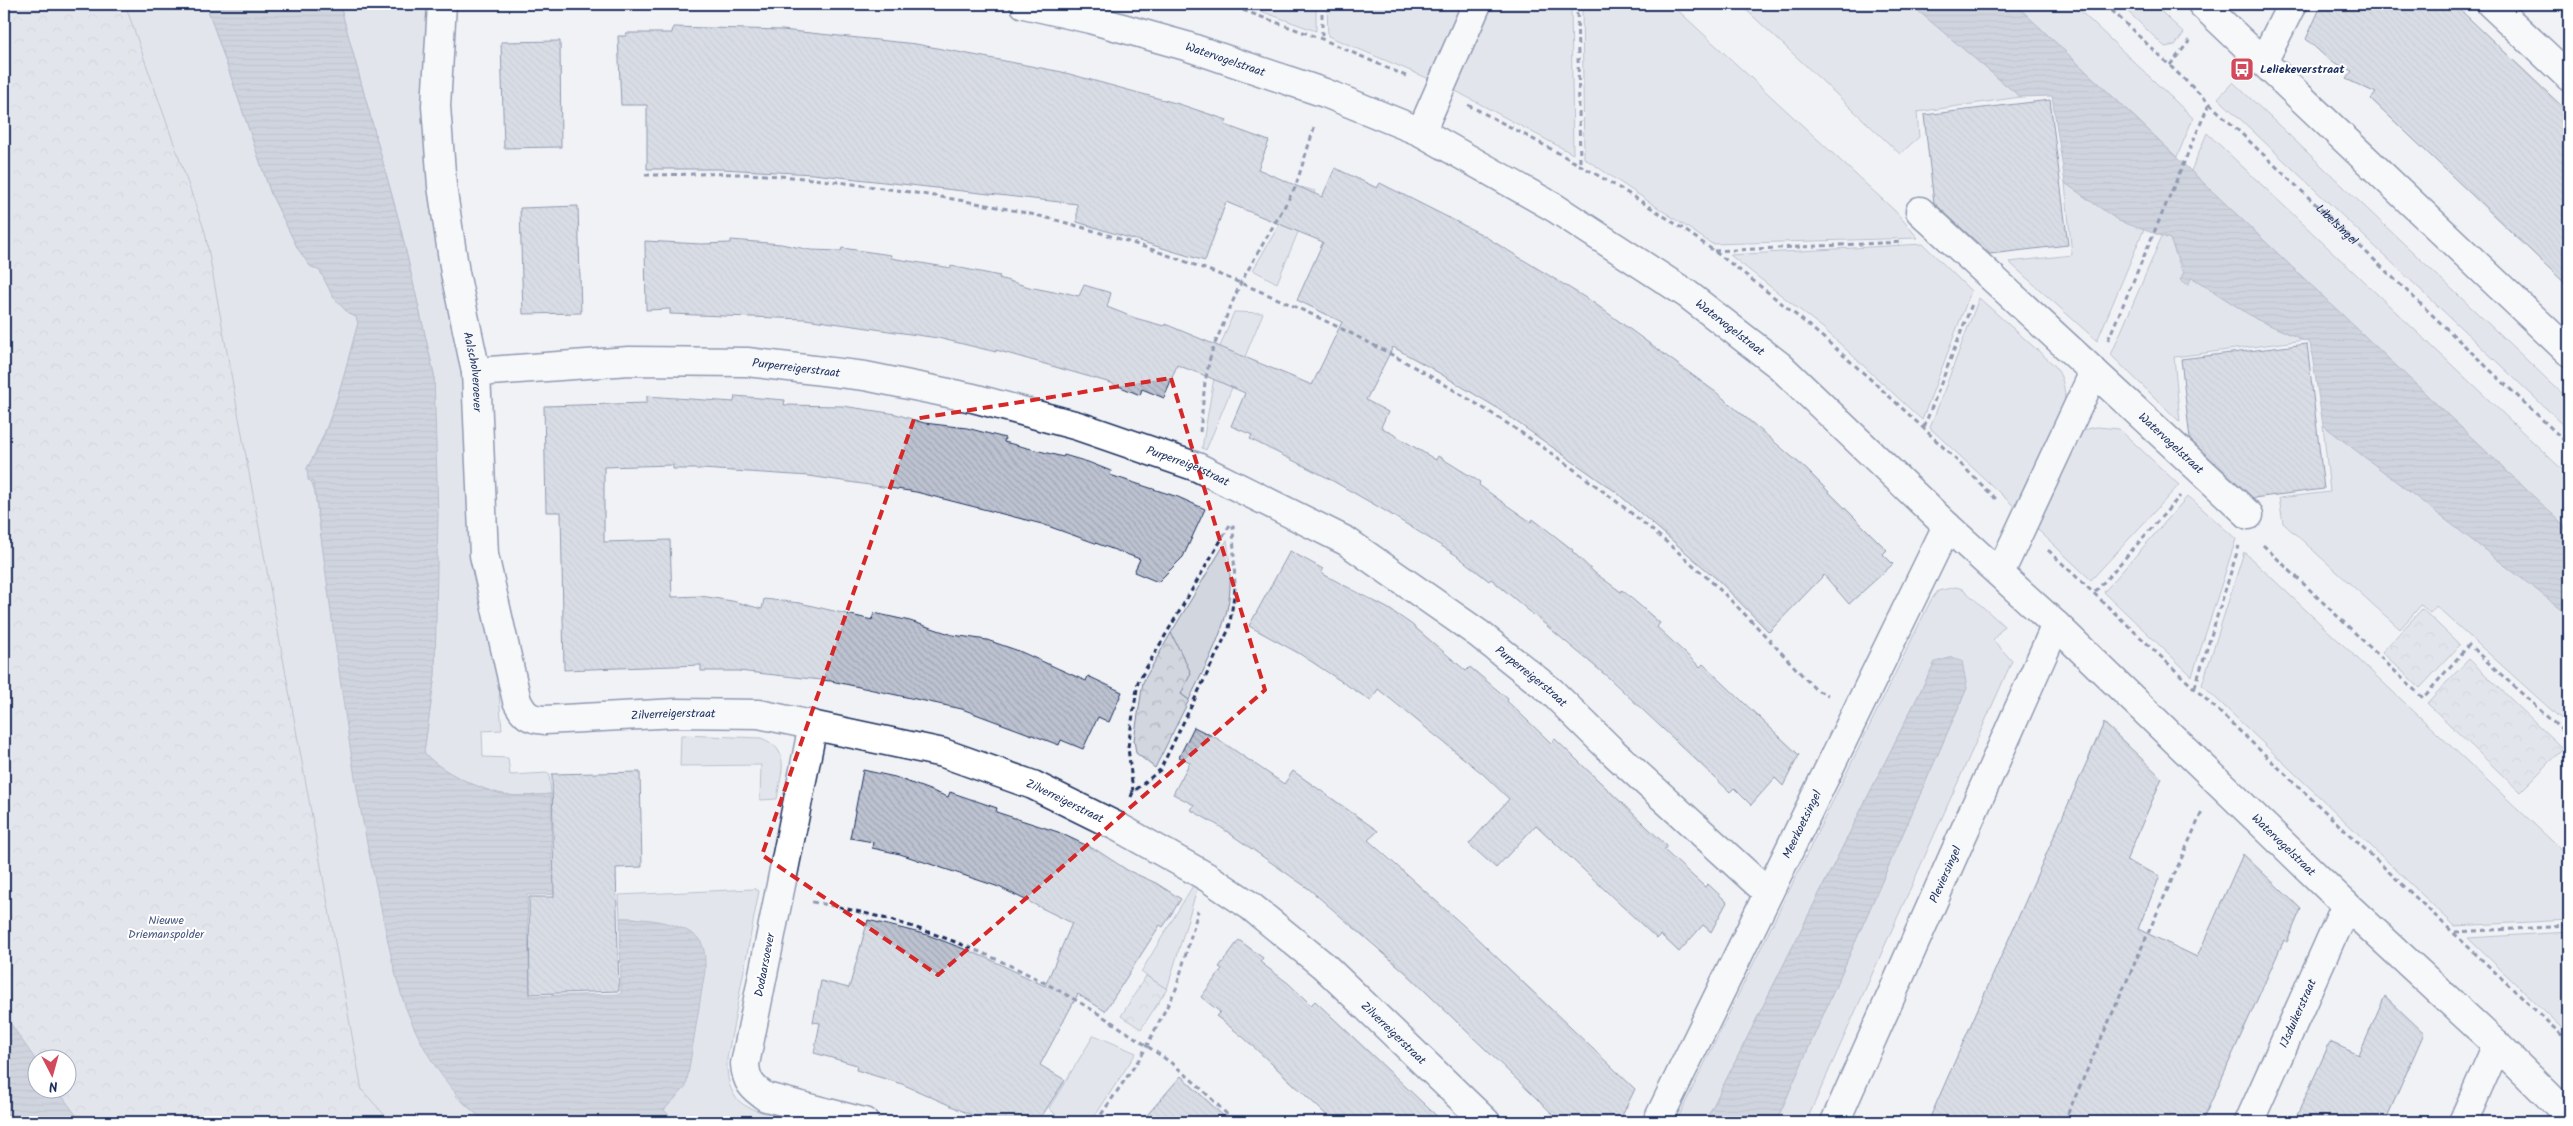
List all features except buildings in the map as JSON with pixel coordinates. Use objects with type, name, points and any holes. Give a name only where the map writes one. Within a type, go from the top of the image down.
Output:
[{"type":"street","name":"Aalscholveroever","points":[[442,4],[436,106],[442,186],[455,273],[476,372],[481,517],[486,564],[517,702],[525,716],[534,720],[545,720]]},
{"type":"street","name":"Watervogelstraat","points":[[1024,4],[1090,19],[1186,46],[1324,93],[1420,132],[1555,208],[1687,294],[1780,366],[1947,526],[2056,625],[2346,905],[2497,1045],[2569,1116]]},
{"type":"street","points":[[1420,132],[1478,4]]},
{"type":"street","points":[[2263,62],[2292,4]]},
{"type":"street","points":[[2491,4],[2569,76]]},
{"type":"street","points":[[2211,7],[2263,62],[2569,352]]},
{"type":"street","name":"Watervogelstraat","points":[[1920,211],[2249,515]]},
{"type":"street","name":"Purperreigerstraat","points":[[476,372],[629,361],[747,362],[865,376],[973,398],[1068,423],[1197,467],[1346,541],[1480,634],[1552,692],[1768,893]]},
{"type":"street","points":[[2000,573],[2094,372]]},
{"type":"street","name":"Meerkoetsingel","points":[[1657,1122],[1768,893],[1861,708],[1947,526]]},
{"type":"street","name":"Pleviersingel","points":[[1834,1122],[2056,625]]},
{"type":"street","name":"Zilverreigerstraat","points":[[545,720],[677,713],[759,714],[943,753],[1033,785],[1118,827],[1207,877],[1249,905],[1324,966],[1486,1122]]},
{"type":"street","name":"Dodaarsoever","points":[[813,725],[745,1064],[746,1076],[753,1088],[766,1097],[864,1122]]},
{"type":"street","name":"IJsduikerstraat","points":[[2249,1122],[2346,905]]},
{"type":"street","points":[[2463,1122],[2497,1045]]},
{"type":"path","points":[[1322,4],[1322,39]]},
{"type":"path","points":[[1577,4],[1580,163]]},
{"type":"path","name":"Libelsingel","points":[[2105,4],[2569,444]]},
{"type":"path","points":[[1197,467],[1205,382],[1212,353],[1241,282],[1295,188],[1324,93]]},
{"type":"path","points":[[2094,372],[2209,104]]},
{"type":"path","points":[[645,175],[740,174],[844,182],[968,201],[1090,229],[1241,282],[1373,343],[1478,403],[1574,468],[1686,559],[1759,629],[1816,690],[1861,708]]},
{"type":"path","points":[[1714,251],[1950,239]]},
{"type":"path","points":[[1924,428],[1984,271]]},
{"type":"path","points":[[2095,592],[2202,471]]},
{"type":"path","points":[[2195,687],[2249,515]]},
{"type":"path","points":[[2249,515],[2263,545],[2423,698],[2469,645],[2566,734],[2569,745]]},
{"type":"path","points":[[1118,827],[1133,792],[1160,770],[1229,628],[1236,589],[1233,519],[1138,682],[1128,746],[1133,792]]},
{"type":"path","points":[[2064,1122],[2203,810]]},
{"type":"path","points":[[1096,1122],[1146,1046],[1176,989],[1207,877]]},
{"type":"path","points":[[778,896],[835,906],[881,919],[989,955],[1063,991],[1180,1070],[1235,1122]]},
{"type":"path","points":[[2454,932],[2569,926]]},
{"type":"highlighted area","points":[[1171,378],[1265,690],[938,975],[762,855],[914,419]]},
{"type":"green space","name":"Nieuwe Driemanspolder","points":[[4,4],[206,4],[271,194],[298,249],[310,266],[320,271],[334,297],[349,314],[356,317],[358,323],[331,416],[307,468],[315,493],[339,665],[457,1097],[485,1122],[81,1122],[72,1098],[78,1098],[78,1048],[38,1048]]},
{"type":"green space","name":"Nieuwe Driemanspolder","points":[[4,4],[125,4],[205,232],[362,1090],[391,1122],[4,1122]]},
{"type":"green space","points":[[336,4],[428,5],[460,334],[504,694],[499,695],[502,730],[482,731],[483,757],[508,758],[510,775],[549,773],[551,794],[513,796],[487,790],[450,773],[430,759],[424,752],[435,675],[434,374],[399,221],[341,9]]},
{"type":"green space","points":[[1241,4],[1316,4],[1316,31]]},
{"type":"green space","points":[[1327,4],[1465,4],[1432,80],[1328,36]]},
{"type":"green space","points":[[1491,4],[1571,4],[1573,154],[1452,89]]},
{"type":"green space","points":[[1582,4],[1671,4],[1895,211],[1918,238],[1712,244],[1584,158]]},
{"type":"green space","points":[[1740,4],[1910,4],[2020,97],[1917,112],[1919,137],[1900,154]]},
{"type":"green space","points":[[2015,4],[2073,4],[2193,118],[2177,157]]},
{"type":"green space","points":[[2120,4],[2153,4],[2184,33],[2175,45],[2165,47]]},
{"type":"green space","points":[[2233,82],[2569,400],[2569,430],[2218,98]]},
{"type":"green space","points":[[2207,133],[2569,476],[2569,530],[2191,171]]},
{"type":"green space","points":[[2065,183],[2119,221],[2144,229],[2097,341],[2009,262],[2072,255]]},
{"type":"green space","points":[[1301,187],[1315,191],[1277,283],[1253,270]]},
{"type":"green space","points":[[2162,236],[2170,239],[2181,269],[2184,272],[2180,280],[2185,282],[2191,277],[2256,319],[2304,340],[2174,357],[2180,422],[2111,355]]},
{"type":"green space","points":[[1923,244],[1971,291],[1922,420],[1823,328],[1730,255]]},
{"type":"green space","points":[[1979,298],[2054,365],[2060,374],[2064,389],[2065,405],[2017,509],[1930,428]]},
{"type":"green space","points":[[1234,312],[1263,313],[1206,450],[1202,448],[1219,349]]},
{"type":"green space","points":[[2323,425],[2569,615],[2569,726],[2436,606],[2430,613],[2421,605],[2400,629],[2283,523],[2279,498],[2330,492]]},
{"type":"green space","points":[[2097,427],[2119,429],[2179,485],[2091,580],[2035,527],[2078,435],[2087,429]]},
{"type":"green space","points":[[2188,496],[2236,539],[2192,676],[2104,592]]},
{"type":"green space","points":[[1227,540],[1230,563],[1229,602],[1221,631],[1189,700],[1181,694],[1171,633]]},
{"type":"green space","points":[[2244,552],[2569,857],[2569,920],[2455,926],[2202,685]]},
{"type":"green space","points":[[1956,587],[1963,589],[2004,626],[1993,640],[2012,661],[1806,1122],[1776,1122],[1967,688],[1935,662],[1705,1122],[1676,1122],[1931,600],[1938,591]]},
{"type":"green space","points":[[2422,609],[2460,645],[2420,688],[2382,652]]},
{"type":"green space","points":[[1171,633],[1191,673],[1181,694],[1189,700],[1155,768],[1136,753],[1134,740],[1143,682]]},
{"type":"green space","points":[[2469,659],[2563,749],[2520,792],[2427,703]]},
{"type":"green space","points":[[681,735],[761,738],[771,743],[781,755],[782,763],[777,799],[760,800],[761,765],[680,766]]},
{"type":"green space","points":[[1194,884],[1198,886],[1167,989],[1141,972]]},
{"type":"green space","points":[[755,889],[759,891],[727,1059],[728,1078],[733,1092],[740,1102],[750,1108],[807,1122],[676,1122],[663,1110],[636,918],[620,918],[619,895]]},
{"type":"green space","points":[[2569,932],[2569,1035],[2468,938]]},
{"type":"green space","points":[[1146,976],[1167,989],[1141,1029],[1121,1016]]},
{"type":"green space","points":[[1094,1035],[1136,1053],[1091,1122],[1063,1122],[1049,1108]]},
{"type":"water","points":[[206,4],[336,4],[341,9],[399,221],[434,374],[438,515],[435,675],[424,752],[451,773],[487,790],[513,796],[551,794],[552,872],[567,872],[567,894],[527,895],[530,996],[621,994],[620,918],[650,920],[671,924],[690,932],[701,941],[705,971],[686,1087],[664,1110],[676,1122],[485,1122],[452,1089],[434,1065],[406,1009],[396,978],[368,849],[342,697],[315,493],[313,482],[308,480],[307,468],[331,416],[358,323],[356,317],[349,314],[333,297],[320,271],[310,266],[298,249],[271,194]]},
{"type":"water","points":[[1910,4],[2015,4],[2569,530],[2569,615],[2323,425],[2310,343],[2256,319],[2192,277],[2188,285],[2180,280],[2184,272],[2170,239],[2119,221],[2065,183],[2052,96],[2020,97]]},
{"type":"water","points":[[1953,657],[1962,661],[1967,688],[1776,1122],[1705,1122],[1935,662]]},
{"type":"water","points":[[4,1014],[28,1049],[28,1098],[64,1098],[81,1122],[4,1122]]},
{"type":"place","name":"Leliekeverstraat","points":[[2242,69]]}]
